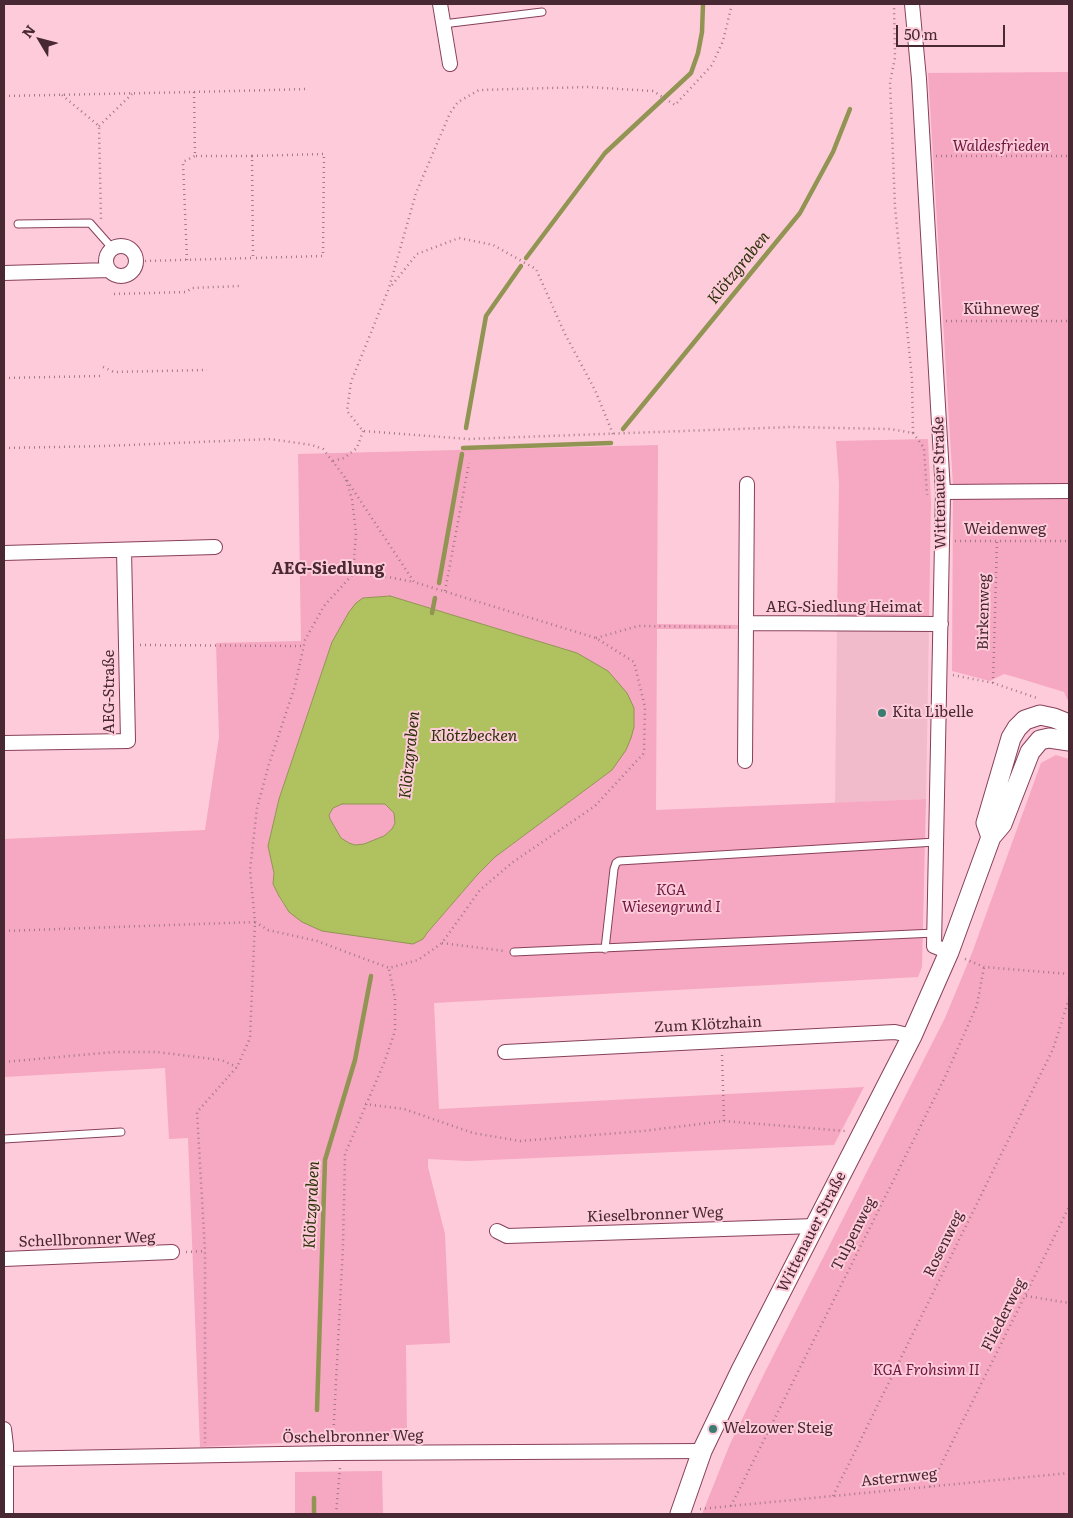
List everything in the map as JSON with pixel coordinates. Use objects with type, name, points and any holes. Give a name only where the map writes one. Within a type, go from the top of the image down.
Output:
[{"type":"street","points":[[440,4],[450,64]]},
{"type":"street","name":"Wittenauer Straße","points":[[912,4],[919,79],[943,492],[935,933]]},
{"type":"street","points":[[121,247],[129,249],[134,257],[135,266],[130,273],[121,276],[109,270],[106,261],[113,249],[121,247]]},
{"type":"street","points":[[4,273],[109,270]]},
{"type":"street","name":"AEG-Siedlung Heimat","points":[[745,761],[747,484]]},
{"type":"street","points":[[943,492],[1069,491]]},
{"type":"street","points":[[4,553],[215,547]]},
{"type":"street","name":"AEG-Straße","points":[[4,743],[128,741],[124,550]]},
{"type":"street","name":"AEG-Siedlung Heimat","points":[[746,623],[941,624]]},
{"type":"street","points":[[1069,724],[1040,715],[1025,720],[1040,740],[1049,738],[1069,741]]},
{"type":"street","name":"Wittenauer Straße","points":[[990,837],[986,823],[1011,738],[1016,728],[1025,720]]},
{"type":"street","name":"Wittenauer Straße","points":[[680,1514],[702,1451],[740,1372],[912,1036],[949,952],[990,837],[1002,824],[1030,752],[1040,740]]},
{"type":"street","points":[[935,933],[934,946],[949,952]]},
{"type":"street","name":"Zum Klötzhain","points":[[505,1052],[896,1032],[912,1036]]},
{"type":"street","name":"Kieselbronner Weg","points":[[497,1231],[507,1236],[816,1226]]},
{"type":"street","name":"Schellbronner Weg","points":[[4,1259],[172,1252]]},
{"type":"street","points":[[4,1428],[6,1514]]},
{"type":"street","name":"Öschelbronner Weg","points":[[5,1459],[336,1453],[702,1451]]},
{"type":"lane","points":[[443,24],[542,12]]},
{"type":"lane","points":[[18,224],[90,223],[113,249]]},
{"type":"lane","points":[[606,949],[614,869],[619,860],[936,842]]},
{"type":"lane","points":[[514,952],[935,933]]},
{"type":"lane","points":[[4,1139],[121,1132]]},
{"type":"path","points":[[732,4],[728,13],[723,41],[712,65],[675,105],[653,91],[587,86],[478,90],[458,102],[450,113],[416,193],[389,288],[351,382],[347,411],[363,430],[468,439],[791,428],[890,429],[914,433],[912,379],[894,187],[890,82],[895,58],[894,4]]},
{"type":"path","points":[[4,96],[308,89]]},
{"type":"path","points":[[194,92],[194,156]]},
{"type":"path","points":[[102,237],[99,126],[133,93]]},
{"type":"path","points":[[61,94],[99,126]]},
{"type":"path","points":[[144,261],[187,260],[323,256],[324,154],[194,156],[183,162],[187,260]]},
{"type":"path","points":[[252,156],[253,258]]},
{"type":"path","points":[[922,156],[1069,156]]},
{"type":"path","points":[[389,288],[417,254],[459,238],[493,245],[536,269],[613,434]]},
{"type":"path","points":[[114,294],[186,292],[192,288],[239,286]]},
{"type":"path","name":"Kühneweg","points":[[932,321],[1069,322]]},
{"type":"path","points":[[103,366],[114,372],[208,370]]},
{"type":"path","points":[[4,378],[100,376]]},
{"type":"path","points":[[333,461],[344,458],[358,448],[363,430]]},
{"type":"path","points":[[4,448],[270,439],[312,445],[323,449],[333,461],[414,582]]},
{"type":"path","points":[[444,591],[469,463]]},
{"type":"path","points":[[205,1443],[204,1251],[197,1112],[237,1067],[250,1038],[255,922],[250,870],[257,808],[269,764],[295,686],[305,640],[324,606],[353,574],[356,533],[352,499],[344,476]]},
{"type":"path","name":"Weidenweg","points":[[941,540],[1069,541]]},
{"type":"path","name":"Birkenweg","points":[[993,683],[997,541]]},
{"type":"path","points":[[4,931],[255,922],[268,930],[316,941],[389,968],[418,960],[442,943],[480,890],[513,862],[596,806],[644,754],[645,707],[634,662],[596,638],[414,582],[383,576],[353,574]]},
{"type":"path","points":[[596,638],[638,626],[741,627],[746,623]]},
{"type":"path","points":[[126,646],[304,646]]},
{"type":"path","points":[[940,672],[993,683],[1040,699]]},
{"type":"path","points":[[442,943],[514,952]]},
{"type":"path","points":[[949,952],[984,967],[1069,974]]},
{"type":"path","name":"Tulpenweg","points":[[731,1506],[946,1075],[978,1005],[984,967]]},
{"type":"path","points":[[333,1442],[343,1246],[345,1154],[384,1063],[395,1031],[395,998],[389,968]]},
{"type":"path","name":"Rosenweg","points":[[832,1496],[1053,1049],[1069,999]]},
{"type":"path","points":[[722,1041],[724,1121]]},
{"type":"path","points":[[4,1062],[114,1052],[157,1052],[221,1060],[237,1067]]},
{"type":"path","points":[[365,1104],[404,1109],[473,1133],[520,1142],[643,1131],[724,1121],[844,1131]]},
{"type":"path","name":"Fliederweg","points":[[930,1487],[1069,1207]]},
{"type":"path","points":[[172,1252],[204,1251]]},
{"type":"path","points":[[1026,1296],[1069,1302]]},
{"type":"path","points":[[336,1514],[340,1468]]},
{"type":"path","name":"Asternweg","points":[[699,1509],[1069,1473]]},
{"type":"shaded area","name":"Kita Libelle","points":[[837,627],[929,628],[926,799],[835,803]]},
{"type":"green space","name":"Waldesfrieden","points":[[1069,72],[1069,487],[953,486],[928,73]]},
{"type":"green space","points":[[928,439],[931,502],[929,619],[837,619],[839,484],[836,441]]},
{"type":"green space","name":"KGA Wiesengrund I","points":[[658,445],[657,624],[741,625],[741,629],[657,629],[656,810],[926,799],[922,967],[918,977],[434,1003],[439,1109],[864,1087],[834,1145],[467,1161],[428,1159],[428,1167],[445,1234],[450,1343],[406,1345],[407,1437],[200,1447],[188,1138],[169,1139],[165,1068],[4,1077],[4,839],[205,830],[219,737],[216,643],[301,641],[298,454]],"holes":[[[390,596],[577,653],[612,770],[495,857],[478,874],[423,939],[402,942],[362,936],[283,904],[273,884],[274,873],[268,846],[279,799],[332,642],[363,598]]]},
{"type":"green space","points":[[953,495],[1069,495],[1069,703],[1064,692],[1015,677],[1004,674],[990,681],[952,671]]},
{"type":"green space","name":"KGA Frohsinn II","points":[[1056,755],[1069,759],[1069,1514],[702,1514],[730,1444],[765,1372],[945,1018],[972,953],[1041,763]]},
{"type":"green space","points":[[342,804],[385,804],[394,813],[395,823],[392,829],[384,836],[364,844],[355,845],[349,843],[341,838],[329,815],[333,808]]},
{"type":"green space","points":[[382,1471],[383,1514],[295,1514],[295,1472]]},
{"type":"water","name":"Klötzbecken","points":[[390,596],[577,653],[608,671],[627,693],[634,708],[634,727],[631,738],[626,750],[612,770],[495,857],[478,874],[423,939],[413,944],[322,931],[302,922],[289,912],[273,884],[274,873],[268,846],[279,799],[332,642],[349,612],[363,598]],"holes":[[[342,804],[385,804],[394,813],[395,823],[392,829],[384,836],[364,844],[355,845],[341,838],[329,815],[333,808]]]},
{"type":"waterway","name":"Klötzgraben","points":[[526,258],[605,153],[691,73],[698,53],[702,32],[703,4]]},
{"type":"waterway","name":"Klötzgraben","points":[[623,429],[800,213],[833,152],[850,109]]},
{"type":"waterway","name":"Klötzgraben","points":[[466,428],[486,316],[521,266]]},
{"type":"waterway","name":"Klötzgraben","points":[[463,448],[611,443]]},
{"type":"waterway","name":"Klötzgraben","points":[[439,583],[462,454]]},
{"type":"waterway","name":"Klötzgraben","points":[[432,613],[435,598]]},
{"type":"waterway","name":"Klötzgraben","points":[[317,1410],[325,1160],[355,1060],[371,976]]},
{"type":"waterway","name":"Klötzgraben","points":[[314,1498],[314,1514]]},
{"type":"place","name":"Kita Libelle","points":[[882,713]]},
{"type":"place","name":"Welzower Steig","points":[[713,1429]]},
{"type":"district","name":"AEG-Siedlung","points":[[328,569]]}]
